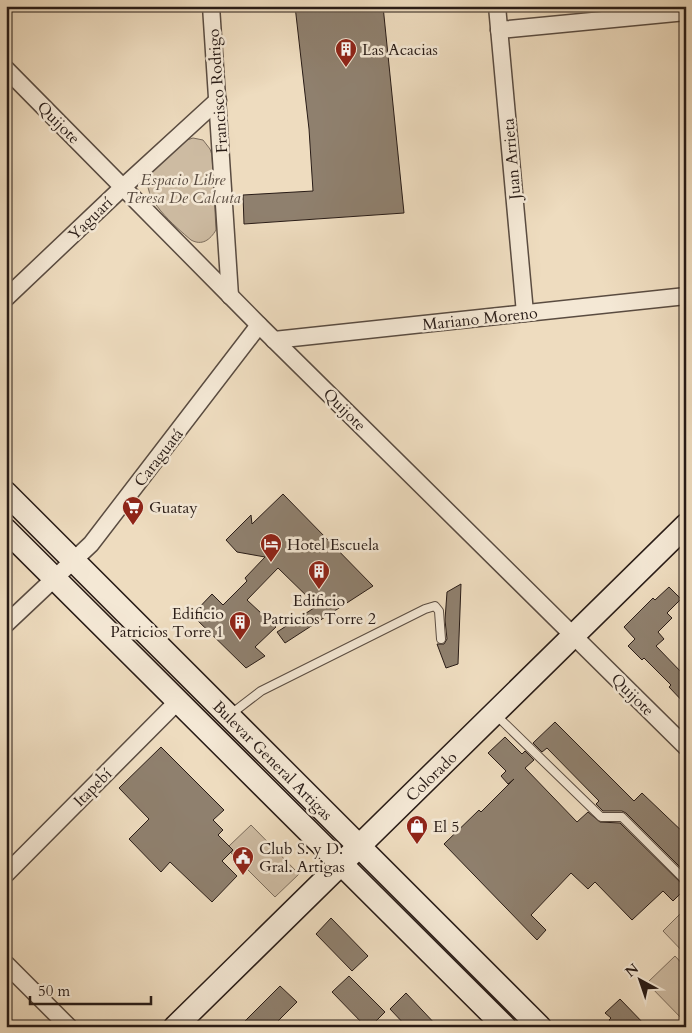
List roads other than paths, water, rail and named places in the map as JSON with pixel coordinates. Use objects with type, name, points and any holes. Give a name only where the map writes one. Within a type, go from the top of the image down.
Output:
[{"type":"main road","name":"Bulevar General Artigas","points":[[6,493],[540,1027]]},
{"type":"main road","name":"Colorado","points":[[176,1027],[686,525]]},
{"type":"main road","name":"Bulevar General Artigas","points":[[6,530],[505,1027]]},
{"type":"street","name":"Francisco Rodrigo","points":[[211,6],[230,296]]},
{"type":"street","name":"Juan Arrieta","points":[[496,6],[525,312]]},
{"type":"street","points":[[499,30],[686,12]]},
{"type":"street","name":"Quijote","points":[[6,69],[274,340],[574,635],[683,739]]},
{"type":"street","name":"Yaguarí","points":[[6,298],[218,100]]},
{"type":"street","name":"Mariano Moreno","points":[[274,340],[686,296]]},
{"type":"street","name":"Caraguatá","points":[[6,624],[91,544],[259,325]]},
{"type":"street","name":"Itapebí","points":[[6,874],[178,701]]},
{"type":"street","points":[[6,964],[69,1027]]},
{"type":"lane","points":[[230,715],[261,691],[425,609],[436,606],[440,611],[441,639]]},
{"type":"lane","points":[[494,714],[601,817],[622,817],[686,881]]},
{"type":"place","name":"Las Acacias","points":[[346,68]]},
{"type":"place","name":"Guatay","points":[[133,526]]},
{"type":"place","name":"Hotel Escuela","points":[[271,563]]},
{"type":"place","name":"Edificio Patricios Torre 2","points":[[319,590]]},
{"type":"place","name":"Edificio Patricios Torre 1","points":[[240,641]]},
{"type":"place","name":"El 5","points":[[417,845]]},
{"type":"place","name":"Club S. y D. Gral. Artigas","points":[[243,876]]},
{"type":"park label","name":"Espacio Libre Teresa De Calcuta","points":[[183,188]]}]
